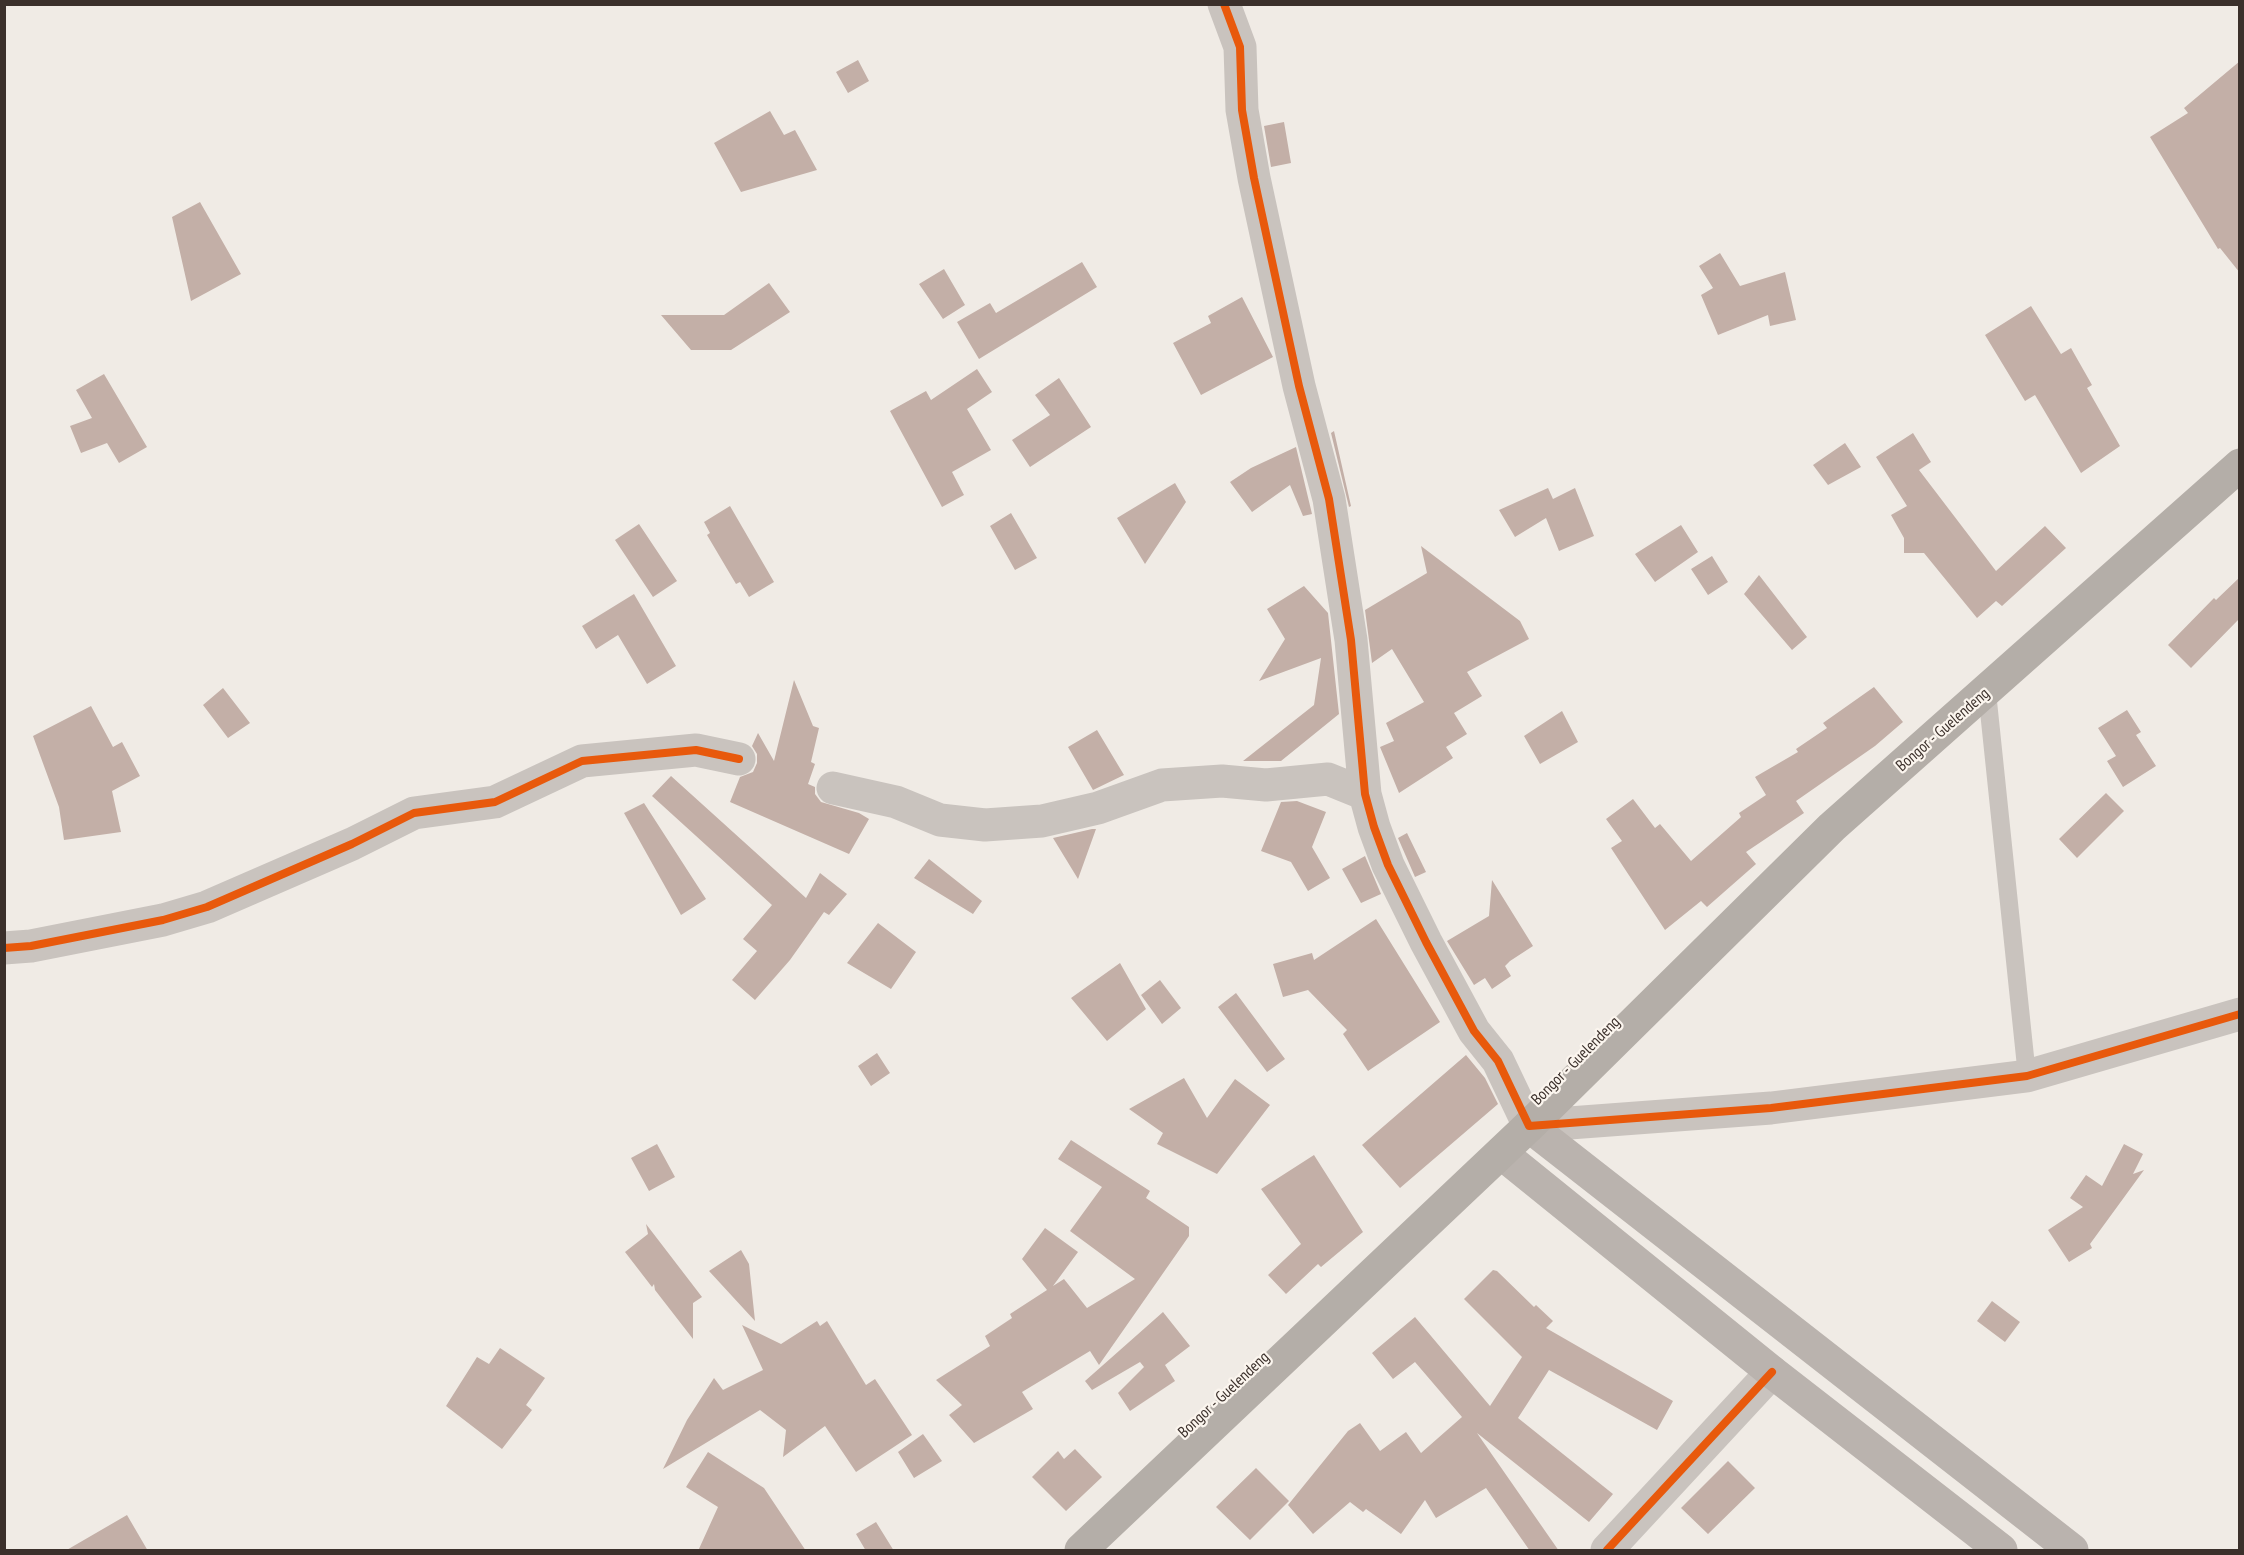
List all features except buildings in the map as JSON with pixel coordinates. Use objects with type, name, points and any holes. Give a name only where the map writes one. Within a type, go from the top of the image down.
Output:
[{"type":"highway","name":"Bongor - Guelendeng","points":[[1082,1551],[1529,1126],[1832,827],[1987,692],[2240,465]]},
{"type":"main road","points":[[1529,1126],[2072,1551]]},
{"type":"main road","points":[[1501,1153],[1772,1372],[2001,1551]]},
{"type":"street","points":[[1224,4],[1240,47],[1242,110],[1254,178],[1299,386],[1329,499],[1351,640],[1365,794],[1374,827],[1392,875],[1474,1031],[1498,1061],[1529,1126],[1771,1108],[2027,1076],[2240,1014]]},
{"type":"street","points":[[4,948],[32,946],[163,920],[207,907],[352,844],[414,813],[495,802],[582,761],[696,750],[739,759]]},
{"type":"street","points":[[833,788],[896,802],[940,820],[985,825],[1042,821],[1098,808],[1162,785],[1222,781],[1266,785],[1328,779],[1365,794]]},
{"type":"street","points":[[1607,1551],[1772,1372]]},
{"type":"lane","points":[[1987,692],[2027,1076]]},
{"type":"cycle path","points":[[1224,4],[1240,47],[1242,110],[1254,178],[1299,386],[1329,499],[1351,640],[1365,794],[1388,865],[1426,942],[1474,1031],[1498,1061],[1529,1126],[1771,1108],[2027,1076],[2240,1014]]},
{"type":"cycle path","points":[[4,948],[31,946],[163,920],[207,907],[352,844],[414,813],[495,802],[582,761],[696,750],[739,759]]},
{"type":"cycle path","points":[[1607,1550],[1772,1372]]}]
